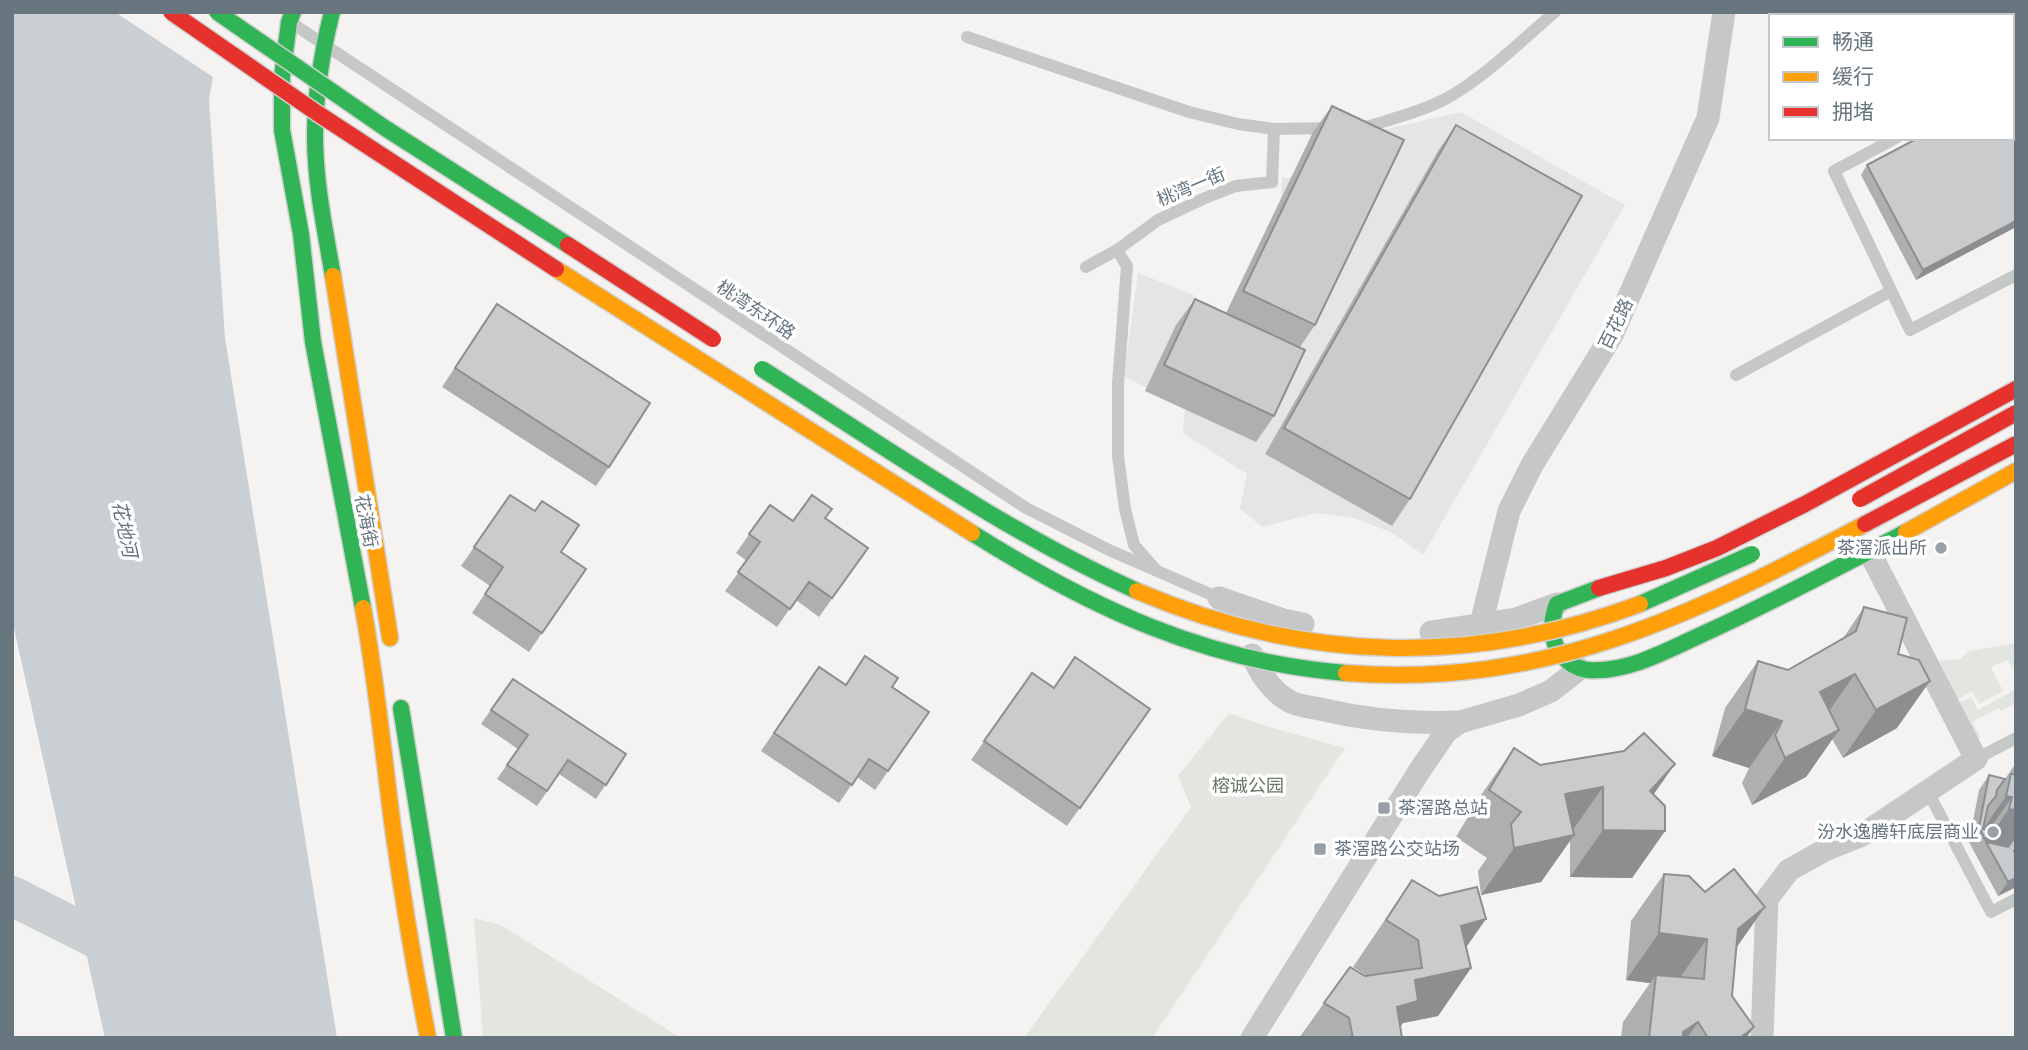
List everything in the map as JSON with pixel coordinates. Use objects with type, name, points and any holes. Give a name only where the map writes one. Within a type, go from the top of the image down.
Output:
[{"type":"main road","points":[[171,12],[343,131],[513,243],[976,536],[1065,588],[1118,614],[1175,638],[1238,656],[1297,668],[1356,673],[1432,674],[1485,671],[1587,651],[1697,608],[1838,539],[2016,444]]},
{"type":"main road","points":[[217,12],[385,128],[722,344]]},
{"type":"main road","name":"花海街","points":[[332,12],[324,45],[315,136],[321,202],[392,648]]},
{"type":"main road","name":"花海街","points":[[291,17],[282,77],[282,130],[301,234],[313,342],[374,673],[392,821],[428,1038]]},
{"type":"main road","points":[[745,359],[956,492],[1061,554],[1118,583],[1169,604],[1225,624],[1279,636],[1341,646],[1402,648],[1510,640],[1572,627],[1637,605],[1769,546]]},
{"type":"main road","points":[[2013,478],[1761,607],[1669,649],[1626,665],[1593,670],[1570,665],[1557,649],[1552,633],[1552,614],[1557,604],[1717,548],[1805,504],[2016,389]]},
{"type":"main road","points":[[1840,510],[2016,413]]},
{"type":"main road","points":[[398,688],[454,1038]]},
{"type":"street","name":"百花路","points":[[1481,624],[1509,511],[1532,466],[1612,335],[1708,118],[1724,12]]},
{"type":"street","points":[[1762,1038],[1768,899],[1789,870],[1827,849],[1862,835],[1976,759],[1869,551]]},
{"type":"street","points":[[1219,598],[1283,620],[1344,631]]},
{"type":"street","points":[[1219,598],[1246,642],[1262,676],[1290,702],[1305,706],[1380,720],[1460,722],[1519,705],[1551,691],[1579,669]]},
{"type":"street","points":[[1305,706],[1290,693],[1283,680],[1280,659],[1284,646],[1301,633],[1316,630],[1428,633],[1516,619],[1557,604]]},
{"type":"street","points":[[1252,1038],[1420,770],[1446,732],[1460,722]]},
{"type":"lane","points":[[967,37],[1189,112],[1238,124],[1274,129],[1363,128],[1449,97],[1495,63],[1555,12]]},
{"type":"lane","name":"桃湾东环路","points":[[291,17],[324,45],[511,170],[1026,508],[1158,572],[1219,598]]},
{"type":"lane","name":"桃湾一街","points":[[1086,267],[1117,250],[1158,220],[1205,198],[1236,186],[1272,182],[1274,129]]},
{"type":"lane","points":[[1892,140],[1834,172],[1910,330],[2016,275]]},
{"type":"lane","points":[[1117,250],[1127,266],[1118,384],[1118,456],[1125,509],[1134,544],[1158,572]]},
{"type":"lane","points":[[1736,375],[1891,291]]},
{"type":"lane","points":[[1976,759],[2016,738]]},
{"type":"lane","points":[[1927,790],[1980,876],[1992,912],[2016,899]]},
{"type":"shaded area","points":[[1461,112],[1625,205],[1423,555],[1393,533],[1354,518],[1316,513],[1262,527],[1240,509],[1247,474],[1183,433],[1185,408],[1124,376],[1138,273],[1194,295],[1193,313],[1248,337],[1277,252],[1282,178],[1321,176],[1339,140]]},
{"type":"green space","points":[[2016,643],[2016,667],[2013,668],[2007,660],[1991,667],[2003,691],[1979,704],[1972,691],[1954,702],[1937,661],[1960,659],[1969,651]]},
{"type":"green space","points":[[2016,689],[2016,703],[2001,711],[1999,708],[1972,722],[1981,738],[1972,737],[1955,705],[1971,697],[1978,710]]},
{"type":"green space","name":"榕诚公园","points":[[1229,713],[1345,748],[1152,1038],[1024,1038],[1191,807],[1178,776]]},
{"type":"green space","points":[[474,918],[501,925],[681,1038],[483,1038]]},
{"type":"water","name":"花地河","points":[[12,12],[224,12],[209,100],[225,338],[337,1038],[105,1038],[12,619]]},
{"type":"pier","points":[[115,12],[228,12],[216,79]]},
{"type":"building","points":[[2003,12],[2016,12],[2016,37],[2014,14]]},
{"type":"building","points":[[2016,86],[2016,221],[1923,270],[1867,165],[1914,140],[2014,140]]},
{"type":"building","points":[[1332,106],[1404,140],[1315,325],[1243,291]]},
{"type":"building","points":[[1456,125],[1582,196],[1410,499],[1284,428]]},
{"type":"building","points":[[1195,299],[1305,350],[1274,416],[1164,365]]},
{"type":"building","points":[[497,304],[650,403],[609,467],[455,368]]},
{"type":"building","points":[[510,495],[535,511],[542,501],[579,525],[561,552],[586,569],[542,633],[485,594],[503,567],[474,547]]},
{"type":"building","points":[[812,495],[832,509],[825,518],[868,548],[832,598],[809,582],[790,609],[738,572],[760,542],[749,534],[770,505],[793,521]]},
{"type":"building","points":[[1864,607],[1907,618],[1898,654],[1919,660],[1930,681],[1876,710],[1855,674],[1820,692],[1839,730],[1785,758],[1775,735],[1782,721],[1745,709],[1758,661],[1788,670],[1856,631]]},
{"type":"building","points":[[865,656],[898,678],[892,687],[929,712],[888,771],[869,759],[852,785],[774,733],[819,667],[846,685]]},
{"type":"building","points":[[1075,657],[1150,709],[1080,808],[984,741],[1032,673],[1054,688]]},
{"type":"building","points":[[513,679],[626,754],[606,785],[568,760],[547,791],[507,765],[528,735],[491,710]]},
{"type":"building","points":[[1644,733],[1675,764],[1650,791],[1665,806],[1665,831],[1603,830],[1603,787],[1565,794],[1574,835],[1514,848],[1511,824],[1521,812],[1489,790],[1514,748],[1540,765],[1624,751]]},
{"type":"building","points":[[2011,774],[2016,774],[2016,810],[2009,809],[2012,797],[2006,796]]},
{"type":"building","points":[[1989,775],[2005,779],[1988,806],[1983,829],[1989,830],[1986,841],[1979,827]]},
{"type":"building","points":[[2014,839],[2016,878],[2008,882],[1986,842],[2008,847]]},
{"type":"building","points":[[1734,869],[1765,907],[1738,929],[1732,996],[1754,1027],[1740,1038],[1708,1038],[1698,1022],[1683,1032],[1683,1038],[1649,1038],[1656,975],[1704,979],[1707,939],[1659,933],[1664,874],[1689,876],[1705,892]]},
{"type":"building","points":[[1412,880],[1439,896],[1477,887],[1486,919],[1461,926],[1471,968],[1415,980],[1418,1001],[1397,1007],[1402,1038],[1353,1038],[1349,1018],[1324,1003],[1350,967],[1365,976],[1422,968],[1418,940],[1386,920]]},
{"type":"waterway","points":[[12,896],[131,956]]},
{"type":"traffic: fast","points":[[217,12],[385,128],[568,245]]},
{"type":"traffic: fast","points":[[293,12],[289,22],[282,77],[282,130],[301,234],[313,342],[363,608]]},
{"type":"traffic: fast","points":[[332,12],[316,105],[315,153],[333,276]]},
{"type":"traffic: fast","points":[[762,369],[993,515],[1088,568],[1137,591]]},
{"type":"traffic: fast","points":[[1599,588],[1557,604],[1552,627],[1555,645],[1564,658],[1571,664],[1589,670],[1619,668],[1663,653],[1781,597],[1906,532]]},
{"type":"traffic: fast","points":[[972,533],[1060,585],[1150,627],[1245,657],[1294,667],[1346,673]]},
{"type":"traffic: fast","points":[[1640,604],[1752,554]]},
{"type":"traffic: fast","points":[[401,708],[454,1038]]},
{"type":"traffic: slow","points":[[556,269],[972,533]]},
{"type":"traffic: slow","points":[[333,276],[390,638]]},
{"type":"traffic: slow","points":[[1906,532],[2016,471]]},
{"type":"traffic: slow","points":[[1346,673],[1419,675],[1488,669],[1553,656],[1616,638],[1739,588],[1865,524]]},
{"type":"traffic: slow","points":[[1137,591],[1199,615],[1262,632],[1324,643],[1387,648],[1451,646],[1514,639],[1577,624],[1640,604]]},
{"type":"traffic: slow","points":[[363,608],[400,876],[428,1038]]},
{"type":"traffic: jam","points":[[171,12],[317,113],[556,269]]},
{"type":"traffic: jam","points":[[568,245],[713,339]]},
{"type":"traffic: jam","points":[[1599,588],[1666,568],[1717,548],[1805,504],[2016,389]]},
{"type":"traffic: jam","points":[[1860,499],[2016,413]]},
{"type":"traffic: jam","points":[[1865,524],[2016,444]]},
{"type":"place","name":"茶滘派出所","points":[[1941,548]]},
{"type":"place","name":"茶滘路总站","points":[[1384,808]]},
{"type":"place","name":"汾水逸腾轩底层商业","points":[[1993,832]]},
{"type":"place","name":"茶滘路公交站场","points":[[1320,849]]}]
